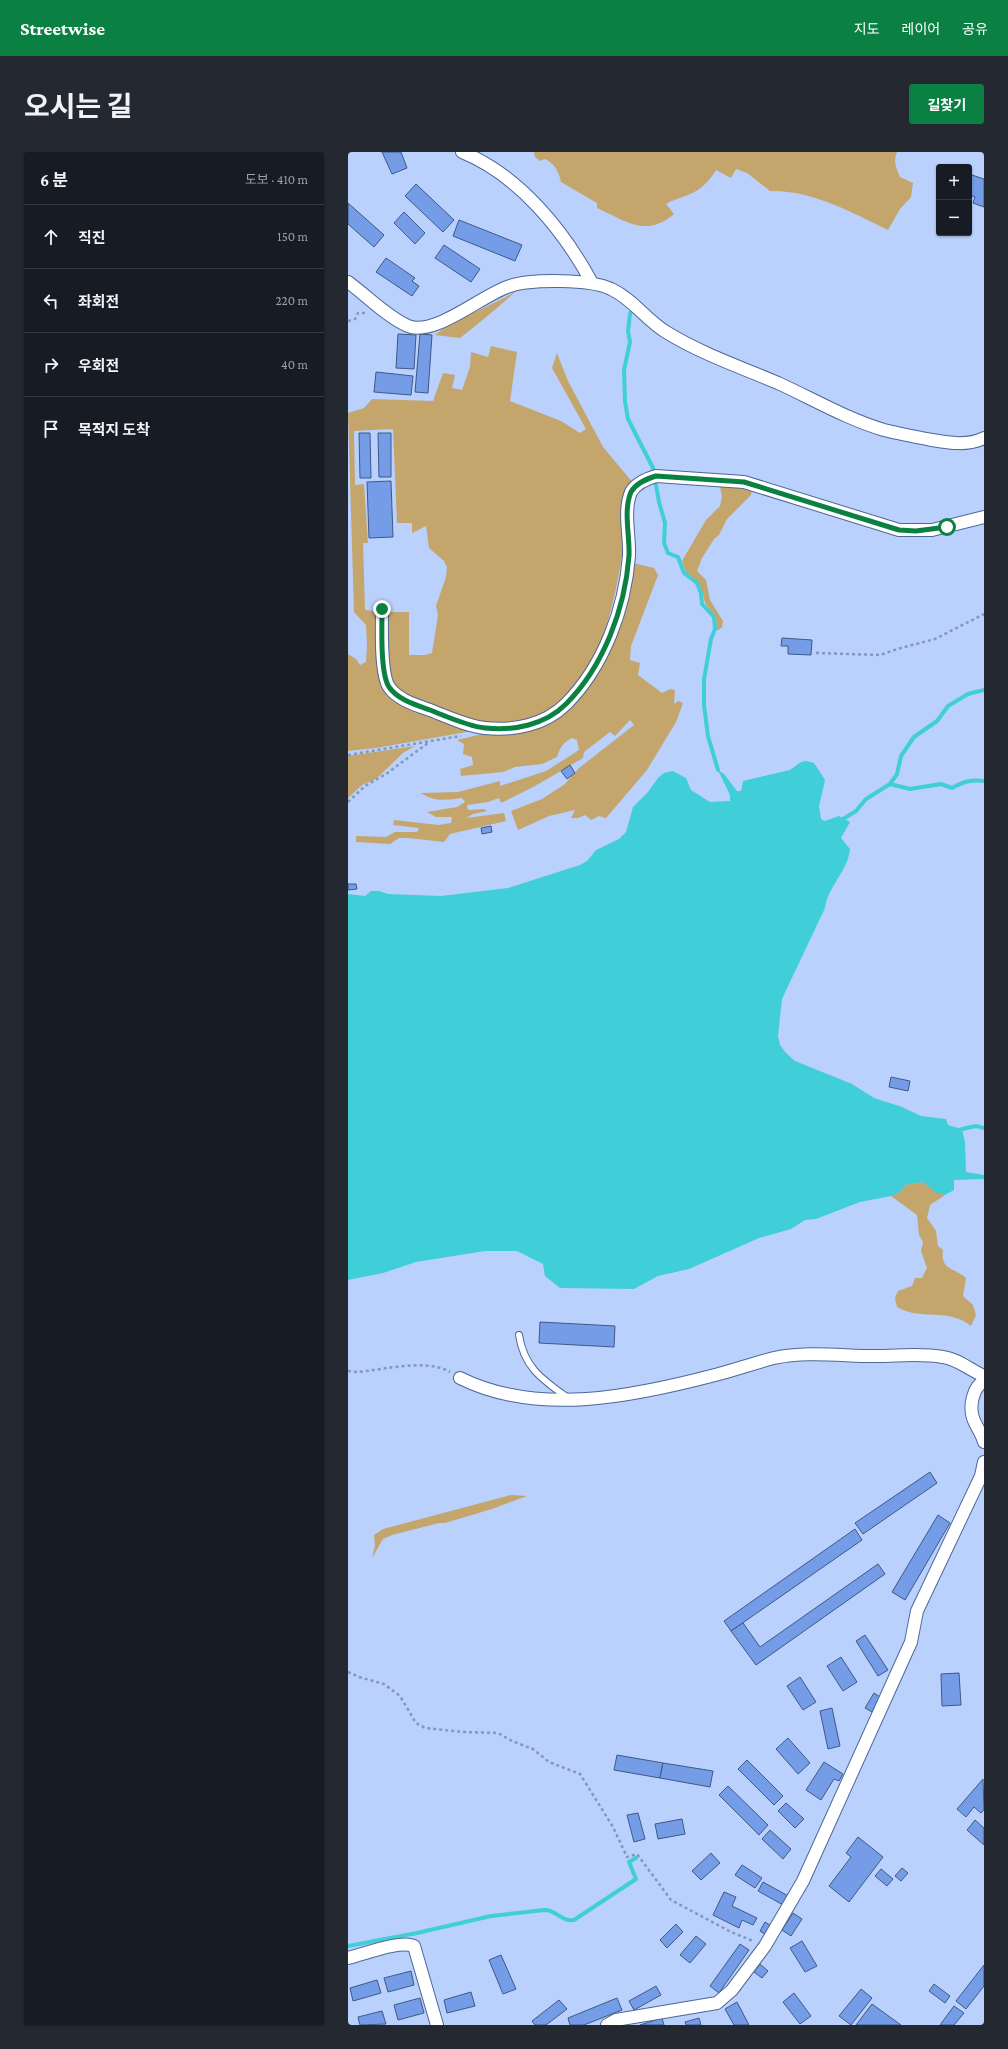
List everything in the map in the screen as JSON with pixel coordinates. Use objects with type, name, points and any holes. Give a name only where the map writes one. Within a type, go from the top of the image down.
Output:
[{"type":"street","points":[[462,152],[500,173],[534,201],[584,269],[592,283]]},
{"type":"street","points":[[348,282],[408,326],[423,328],[436,324],[510,286],[555,282],[592,283],[608,287],[619,293],[630,300],[664,331],[704,353],[775,382],[861,422],[884,430],[949,443],[963,444],[984,438]]},
{"type":"street","points":[[382,609],[384,677],[394,692],[403,699],[465,723],[484,728],[517,727],[536,724],[568,703],[593,670],[603,652],[613,628],[629,556],[628,504],[632,492],[645,479],[656,476],[744,482],[899,530],[932,530],[984,517]]},
{"type":"street","points":[[460,1378],[478,1387],[513,1396],[570,1399],[608,1397],[716,1375],[773,1359],[797,1355],[924,1355],[945,1357],[984,1376]]},
{"type":"street","points":[[984,1381],[978,1384],[973,1396],[973,1417],[984,1442]]},
{"type":"street","points":[[607,2025],[616,2020],[717,2003],[732,1990],[765,1946],[803,1881],[839,1802],[911,1642],[917,1611],[981,1476],[984,1462]]},
{"type":"street","points":[[348,1958],[392,1946],[409,1944],[414,1946],[437,2025]]},
{"type":"lane","points":[[519,1335],[522,1351],[527,1361],[545,1380],[570,1399]]},
{"type":"path","points":[[816,653],[880,655],[935,639],[984,614]]},
{"type":"path","points":[[348,755],[464,736]]},
{"type":"path","points":[[348,802],[365,786],[381,777],[429,742]]},
{"type":"path","points":[[348,1371],[357,1372],[401,1367],[430,1366],[443,1368],[460,1378]]},
{"type":"path","points":[[348,1672],[359,1677],[384,1684],[400,1696],[416,1723],[425,1728],[463,1732],[498,1733],[512,1741],[533,1749],[549,1762],[580,1774],[613,1827],[627,1856],[637,1854],[671,1900],[731,1932],[765,1946]]},
{"type":"shaded area","points":[[534,152],[897,152],[895,161],[900,177],[913,183],[911,197],[900,209],[888,230],[845,209],[816,198],[801,194],[770,191],[747,173],[736,169],[731,178],[716,170],[708,181],[698,190],[666,204],[674,214],[664,221],[654,225],[645,226],[627,222],[597,208],[597,203],[561,182],[558,172],[554,166],[545,159],[540,161],[535,157]]},
{"type":"shaded area","points":[[516,291],[460,338],[435,335],[454,322]]},
{"type":"shaded area","points":[[491,346],[517,352],[510,401],[561,421],[580,433],[586,429],[552,368],[557,353],[568,381],[603,447],[634,484],[627,501],[622,556],[617,585],[610,614],[600,644],[587,671],[570,694],[549,712],[522,722],[489,723],[457,718],[420,704],[397,690],[391,683],[387,674],[384,612],[409,612],[409,655],[425,655],[432,653],[438,615],[436,606],[446,577],[447,567],[444,561],[429,548],[426,526],[412,533],[412,523],[397,523],[393,429],[354,431],[355,485],[364,484],[368,543],[363,543],[365,610],[380,612],[380,676],[383,686],[394,699],[478,730],[376,748],[348,751],[348,654],[356,659],[360,665],[366,662],[367,645],[366,625],[354,612],[348,413],[364,408],[372,399],[433,401],[443,373],[455,375],[452,388],[462,390],[470,367],[471,352],[488,357]]},
{"type":"shaded area","points":[[704,481],[741,483],[752,490],[751,495],[727,519],[719,535],[714,539],[702,558],[697,571],[706,580],[710,600],[723,621],[722,627],[717,631],[716,618],[705,603],[703,593],[697,582],[686,572],[682,561],[706,520],[720,506],[722,497],[720,487]]},
{"type":"shaded area","points":[[629,562],[654,568],[658,575],[631,646],[630,660],[640,663],[638,675],[662,693],[670,689],[675,690],[674,704],[678,701],[683,703],[676,722],[647,770],[606,818],[599,816],[591,820],[585,815],[578,818],[571,818],[575,810],[549,816],[518,830],[511,811],[542,799],[565,784],[579,768],[634,725],[630,720],[615,736],[610,732],[584,752],[583,758],[535,786],[501,803],[499,798],[488,802],[467,805],[468,810],[484,809],[487,811],[473,814],[466,818],[504,813],[506,821],[450,834],[444,842],[399,838],[390,844],[356,842],[356,836],[386,837],[395,832],[417,832],[419,828],[393,825],[394,820],[439,825],[451,823],[452,817],[436,817],[427,812],[457,807],[465,802],[462,798],[445,800],[435,799],[421,793],[458,792],[500,781],[500,786],[546,771],[579,750],[577,740],[572,738],[562,746],[557,757],[542,764],[515,767],[503,772],[461,776],[460,769],[473,765],[472,757],[463,754],[464,744],[457,740],[499,730],[538,725],[593,672]]},
{"type":"shaded area","points":[[415,746],[403,753],[376,779],[362,785],[348,798],[348,756]]},
{"type":"shaded area","points":[[806,761],[814,763],[825,780],[819,806],[821,819],[825,821],[839,816],[850,822],[841,838],[850,849],[846,864],[830,893],[825,908],[782,999],[778,1036],[780,1045],[795,1061],[852,1084],[874,1098],[902,1107],[921,1116],[946,1119],[948,1125],[962,1129],[965,1142],[966,1172],[984,1175],[984,1179],[954,1180],[954,1190],[945,1195],[937,1193],[923,1182],[905,1185],[900,1192],[891,1196],[860,1202],[816,1219],[805,1220],[791,1229],[759,1238],[689,1269],[658,1276],[634,1289],[560,1288],[545,1276],[543,1264],[517,1251],[485,1251],[416,1262],[383,1273],[348,1280],[348,894],[365,896],[371,891],[379,891],[388,894],[441,896],[508,888],[580,865],[587,861],[596,850],[619,839],[626,832],[633,807],[664,773],[673,771],[686,778],[691,790],[710,802],[730,801],[730,795],[718,770],[724,774],[737,791],[741,791],[743,781],[790,770],[801,762]]},
{"type":"shaded area","points":[[923,1182],[937,1192],[945,1195],[930,1205],[927,1218],[936,1231],[938,1246],[943,1250],[944,1262],[949,1268],[966,1278],[963,1296],[973,1305],[976,1315],[971,1326],[962,1320],[953,1317],[915,1313],[897,1307],[895,1298],[898,1291],[912,1286],[915,1278],[922,1278],[927,1268],[921,1251],[923,1242],[919,1235],[917,1215],[891,1196],[900,1192],[905,1185]]},
{"type":"shaded area","points":[[511,1495],[527,1496],[492,1509],[445,1523],[439,1523],[392,1535],[383,1539],[372,1558],[375,1545],[374,1535],[383,1529]]},
{"type":"building","points":[[382,152],[401,152],[407,168],[392,174]]},
{"type":"building","points":[[972,175],[984,179],[984,207],[973,203],[975,197],[972,196]]},
{"type":"building","points":[[416,184],[454,220],[443,232],[405,196]]},
{"type":"building","points":[[348,203],[384,235],[374,247],[348,224]]},
{"type":"building","points":[[404,212],[425,233],[415,244],[394,223]]},
{"type":"building","points":[[459,220],[522,245],[515,261],[453,236]]},
{"type":"building","points":[[444,245],[480,269],[471,282],[435,258]]},
{"type":"building","points":[[386,258],[415,278],[412,281],[419,286],[412,296],[376,272]]},
{"type":"building","points":[[398,334],[416,335],[414,369],[396,368]]},
{"type":"building","points":[[420,334],[432,335],[428,393],[415,392]]},
{"type":"building","points":[[376,372],[413,376],[411,395],[374,392]]},
{"type":"building","points":[[359,433],[370,433],[371,478],[360,478]]},
{"type":"building","points":[[378,433],[391,433],[391,477],[379,477]]},
{"type":"building","points":[[391,481],[393,537],[369,538],[367,482]]},
{"type":"building","points":[[782,638],[812,640],[811,655],[788,654],[788,646],[781,646]]},
{"type":"building","points":[[570,765],[575,773],[567,779],[561,771]]},
{"type":"building","points":[[491,826],[492,832],[482,834],[481,828]]},
{"type":"building","points":[[348,884],[356,884],[357,889],[348,890]]},
{"type":"building","points":[[891,1077],[910,1081],[908,1091],[889,1087]]},
{"type":"building","points":[[540,1322],[615,1326],[614,1347],[539,1343]]},
{"type":"building","points":[[930,1472],[937,1483],[863,1534],[855,1523]]},
{"type":"building","points":[[938,1515],[950,1523],[905,1600],[892,1592]]},
{"type":"building","points":[[855,1529],[862,1540],[731,1631],[724,1621]]},
{"type":"building","points":[[878,1564],[885,1574],[756,1665],[731,1631],[743,1623],[760,1647]]},
{"type":"building","points":[[865,1635],[888,1670],[878,1676],[856,1641]]},
{"type":"building","points":[[841,1657],[857,1682],[843,1691],[827,1666]]},
{"type":"building","points":[[959,1673],[961,1705],[942,1706],[941,1674]]},
{"type":"building","points":[[800,1677],[816,1702],[803,1710],[787,1686]]},
{"type":"building","points":[[874,1693],[880,1697],[872,1712],[865,1708]]},
{"type":"building","points":[[832,1708],[840,1746],[828,1749],[820,1711]]},
{"type":"building","points":[[788,1738],[810,1763],[798,1774],[776,1749]]},
{"type":"building","points":[[617,1755],[663,1763],[660,1778],[614,1770]]},
{"type":"building","points":[[747,1760],[783,1796],[774,1805],[738,1769]]},
{"type":"building","points":[[824,1762],[843,1774],[839,1781],[834,1779],[821,1800],[806,1790]]},
{"type":"building","points":[[663,1763],[713,1771],[710,1787],[660,1778]]},
{"type":"building","points":[[983,1779],[984,1810],[981,1813],[974,1807],[966,1817],[957,1809]]},
{"type":"building","points":[[728,1786],[768,1825],[759,1835],[719,1795]]},
{"type":"building","points":[[786,1803],[804,1819],[795,1828],[778,1811]]},
{"type":"building","points":[[638,1813],[645,1839],[634,1842],[627,1815]]},
{"type":"building","points":[[682,1819],[685,1834],[658,1839],[655,1824]]},
{"type":"building","points":[[975,1820],[984,1828],[984,1845],[967,1830]]},
{"type":"building","points":[[770,1830],[791,1849],[783,1859],[762,1839]]},
{"type":"building","points":[[858,1837],[883,1857],[849,1902],[829,1886],[851,1857],[846,1853]]},
{"type":"building","points":[[711,1853],[720,1863],[701,1880],[692,1871]]},
{"type":"building","points":[[742,1865],[762,1878],[755,1888],[735,1875]]},
{"type":"building","points":[[902,1868],[908,1873],[901,1881],[895,1876]]},
{"type":"building","points":[[881,1869],[893,1879],[887,1886],[875,1876]]},
{"type":"building","points":[[763,1882],[790,1897],[785,1906],[758,1891]]},
{"type":"building","points":[[724,1892],[736,1897],[732,1906],[757,1918],[753,1925],[742,1920],[739,1928],[713,1915]]},
{"type":"building","points":[[793,1913],[802,1919],[791,1936],[782,1930]]},
{"type":"building","points":[[765,1922],[773,1927],[768,1936],[760,1931]]},
{"type":"building","points":[[676,1924],[683,1932],[667,1948],[660,1940]]},
{"type":"building","points":[[696,1936],[706,1944],[690,1963],[680,1955]]},
{"type":"building","points":[[802,1941],[817,1966],[805,1972],[790,1948]]},
{"type":"building","points":[[740,1944],[749,1950],[719,1993],[710,1986]]},
{"type":"building","points":[[501,1955],[516,1989],[503,1994],[489,1960]]},
{"type":"building","points":[[760,1964],[768,1971],[762,1978],[754,1972]]},
{"type":"building","points":[[984,1965],[984,1986],[966,2009],[956,2001]]},
{"type":"building","points":[[411,1971],[414,1985],[388,1992],[384,1978]]},
{"type":"building","points":[[377,1980],[381,1993],[353,2001],[350,1988]]},
{"type":"building","points":[[934,1984],[950,1996],[945,2003],[929,1991]]},
{"type":"building","points":[[656,1986],[661,1995],[634,2010],[629,2001]]},
{"type":"building","points":[[861,1989],[872,1998],[851,2025],[839,2016]]},
{"type":"building","points":[[471,1992],[475,2006],[447,2013],[444,2000]]},
{"type":"building","points":[[794,1993],[811,2016],[800,2024],[783,2002]]},
{"type":"building","points":[[420,1998],[424,2013],[398,2020],[394,2005]]},
{"type":"building","points":[[617,1998],[622,2010],[584,2025],[570,2025],[568,2018]]},
{"type":"building","points":[[559,2000],[567,2009],[546,2025],[535,2025],[532,2021]]},
{"type":"building","points":[[737,2002],[749,2025],[734,2025],[725,2009]]},
{"type":"building","points":[[872,2004],[901,2025],[856,2025]]},
{"type":"building","points":[[954,2006],[964,2013],[954,2025],[940,2025]]},
{"type":"building","points":[[382,2011],[386,2024],[360,2025],[358,2017]]},
{"type":"building","points":[[662,2018],[664,2025],[640,2025]]},
{"type":"building","points":[[699,2018],[701,2025],[686,2025],[685,2022]]},
{"type":"waterway","points":[[633,308],[630,314],[628,331],[630,342],[624,370],[625,402],[628,419],[653,468],[659,502],[665,523],[664,543],[668,553],[678,557],[684,573],[697,583],[701,593],[702,604],[714,617],[715,629],[711,639],[704,679],[704,705],[708,736],[718,770]]},
{"type":"waterway","points":[[843,819],[856,811],[866,799],[890,784],[897,774],[901,756],[914,737],[937,721],[948,706],[968,694],[984,690]]},
{"type":"waterway","points":[[890,784],[910,789],[941,784],[952,788],[975,780],[984,781]]},
{"type":"waterway","points":[[962,1129],[976,1126],[984,1128]]},
{"type":"waterway","points":[[348,1946],[417,1933],[491,1916],[545,1910],[562,1918],[574,1920],[636,1879],[629,1862],[636,1858]]},
{"type":"route","points":[[382,609],[384,677],[388,686],[394,692],[403,699],[465,723],[484,728],[517,727],[536,724],[568,703],[593,670],[603,652],[613,628],[623,591],[629,556],[628,504],[632,492],[637,485],[645,479],[656,476],[718,479],[744,482],[899,530],[932,530],[947,527]]}]
